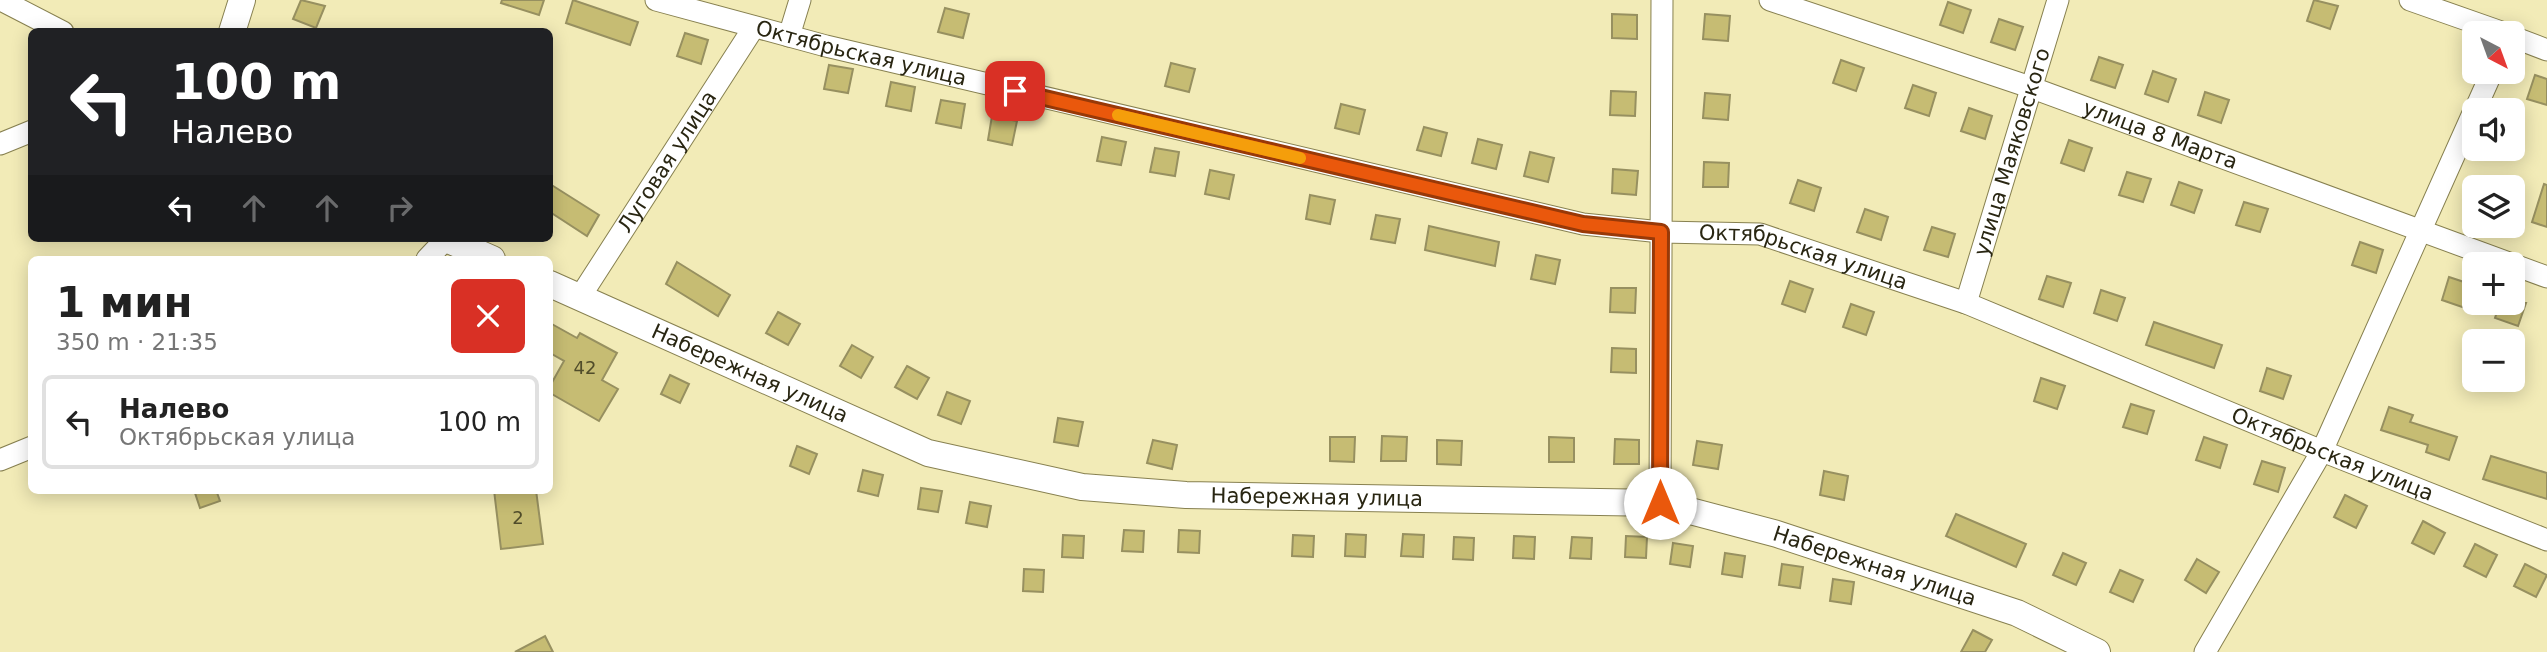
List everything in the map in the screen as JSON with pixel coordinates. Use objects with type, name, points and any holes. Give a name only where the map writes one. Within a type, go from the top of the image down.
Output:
[{"type":"street","points":[[1,0],[55,28]]},
{"type":"street","points":[[233,28],[242,0]]},
{"type":"street","name":"Октябрьская улица","points":[[656,0],[789,36],[1583,224],[1661,232],[1760,234],[1966,303],[2322,451],[2547,540]]},
{"type":"street","points":[[789,36],[800,0]]},
{"type":"street","points":[[1660,503],[1662,0]]},
{"type":"street","name":"улица 8 Марта","points":[[1770,0],[2031,87],[2547,276]]},
{"type":"street","name":"улица Маяковского","points":[[1966,303],[2058,0]]},
{"type":"street","points":[[2410,0],[2470,21]]},
{"type":"street","name":"Луговая улица","points":[[580,297],[754,27]]},
{"type":"street","points":[[2525,42],[2547,50]]},
{"type":"street","points":[[0,144],[28,133]]},
{"type":"street","points":[[2205,652],[2322,451],[2462,140]]},
{"type":"street","points":[[429,256],[441,242]]},
{"type":"street","points":[[454,242],[485,256]]},
{"type":"street","name":"Набережная улица","points":[[553,285],[928,453],[1082,487],[1186,495],[1660,503],[1777,534],[2017,613],[2097,652]]},
{"type":"street","points":[[0,460],[28,449]]},
{"type":"building","points":[[301,0],[325,6],[316,28],[293,19]]},
{"type":"building","points":[[502,0],[544,0],[539,15],[501,3]]},
{"type":"building","points":[[573,0],[638,22],[630,45],[566,23]]},
{"type":"building","points":[[2314,0],[2338,6],[2330,29],[2307,21]]},
{"type":"building","points":[[1948,2],[1971,10],[1963,33],[1940,25]]},
{"type":"building","points":[[945,8],[969,14],[963,38],[938,32]]},
{"type":"building","points":[[1612,14],[1637,15],[1637,39],[1612,38]]},
{"type":"building","points":[[1705,14],[1730,16],[1728,41],[1703,39]]},
{"type":"building","points":[[1999,19],[2023,27],[2015,50],[1991,42]]},
{"type":"building","points":[[685,33],[708,40],[701,64],[677,56]]},
{"type":"building","points":[[2099,57],[2123,65],[2115,88],[2091,80]]},
{"type":"building","points":[[1841,60],[1864,68],[1856,91],[1833,83]]},
{"type":"building","points":[[1171,63],[1195,69],[1189,92],[1165,86]]},
{"type":"building","points":[[829,65],[853,69],[848,93],[824,89]]},
{"type":"building","points":[[2153,71],[2176,79],[2168,102],[2145,94]]},
{"type":"building","points":[[2535,75],[2547,79],[2547,105],[2527,99]]},
{"type":"building","points":[[891,82],[915,87],[911,111],[886,106]]},
{"type":"building","points":[[1913,85],[1936,93],[1929,116],[1905,108]]},
{"type":"building","points":[[1611,91],[1636,92],[1635,116],[1610,115]]},
{"type":"building","points":[[2205,92],[2229,100],[2221,123],[2198,115]]},
{"type":"building","points":[[1705,93],[1730,95],[1728,120],[1703,118]]},
{"type":"building","points":[[941,100],[965,104],[961,128],[936,123]]},
{"type":"building","points":[[1341,104],[1365,110],[1359,134],[1335,128]]},
{"type":"building","points":[[1969,108],[1992,116],[1985,139],[1961,131]]},
{"type":"building","points":[[992,116],[1017,121],[1012,145],[988,140]]},
{"type":"building","points":[[1424,127],[1447,133],[1441,156],[1417,150]]},
{"type":"building","points":[[1102,137],[1126,142],[1121,165],[1097,161]]},
{"type":"building","points":[[1478,139],[1502,145],[1496,169],[1472,163]]},
{"type":"building","points":[[2069,140],[2092,148],[2084,171],[2061,163]]},
{"type":"building","points":[[1155,148],[1179,152],[1175,176],[1150,172]]},
{"type":"building","points":[[1530,152],[1554,158],[1548,182],[1524,176]]},
{"type":"building","points":[[1704,162],[1729,163],[1728,187],[1703,187]]},
{"type":"building","points":[[1613,169],[1638,171],[1636,195],[1612,193]]},
{"type":"building","points":[[1210,170],[1234,175],[1229,199],[1205,194]]},
{"type":"building","points":[[2127,172],[2151,179],[2143,202],[2119,195]]},
{"type":"building","points":[[1798,180],[1821,188],[1814,211],[1790,203]]},
{"type":"building","points":[[2179,182],[2202,190],[2194,213],[2171,205]]},
{"type":"building","points":[[2544,184],[2547,185],[2547,227],[2532,222]]},
{"type":"building","points":[[553,186],[599,215],[587,236],[553,214]]},
{"type":"building","points":[[1310,195],[1335,200],[1330,224],[1306,219]]},
{"type":"building","points":[[2244,202],[2268,209],[2260,232],[2236,225]]},
{"type":"building","points":[[1865,209],[1888,217],[1881,240],[1857,232]]},
{"type":"building","points":[[1376,215],[1400,219],[1395,243],[1371,239]]},
{"type":"building","points":[[1429,226],[1499,242],[1495,266],[1425,250]]},
{"type":"building","points":[[1932,227],[1955,234],[1948,257],[1924,250]]},
{"type":"building","points":[[2360,242],[2383,250],[2376,273],[2352,265]]},
{"type":"building","points":[[1536,255],[1560,260],[1555,284],[1531,279]]},
{"type":"building","points":[[677,262],[730,295],[718,316],[666,284]]},
{"type":"building","points":[[2047,276],[2071,283],[2063,307],[2039,299]]},
{"type":"building","points":[[2449,277],[2462,281],[2462,307],[2442,300]]},
{"type":"building","points":[[1790,281],[1813,289],[1805,312],[1782,304]]},
{"type":"building","points":[[1611,288],[1636,288],[1635,313],[1610,312]]},
{"type":"building","points":[[2101,290],[2125,298],[2117,321],[2094,313]]},
{"type":"building","points":[[1851,304],[1874,312],[1866,335],[1843,327]]},
{"type":"building","points":[[778,312],[800,324],[788,345],[766,333]]},
{"type":"building","points":[[2496,315],[2522,315],[2518,326],[2495,318]]},
{"type":"building","points":[[2154,322],[2222,345],[2214,368],[2146,345]]},
{"type":"building","points":[[553,325],[577,338],[580,333],[617,353],[602,380],[618,389],[599,421],[553,395],[553,381],[564,361],[553,355]]},
{"type":"building","points":[[852,345],[873,357],[861,378],[840,366]]},
{"type":"building","points":[[1612,348],[1636,349],[1636,373],[1611,372]]},
{"type":"building","points":[[907,366],[929,378],[917,399],[895,387]]},
{"type":"building","points":[[2267,368],[2291,376],[2283,399],[2260,391]]},
{"type":"building","points":[[670,375],[689,384],[680,403],[661,394]]},
{"type":"building","points":[[2041,378],[2065,386],[2057,409],[2034,401]]},
{"type":"building","points":[[947,392],[970,401],[961,424],[938,415]]},
{"type":"building","points":[[2131,404],[2154,411],[2147,434],[2123,427]]},
{"type":"building","points":[[2389,407],[2413,415],[2410,422],[2457,437],[2449,460],[2426,452],[2428,445],[2381,430]]},
{"type":"building","points":[[1058,418],[1083,422],[1078,446],[1054,442]]},
{"type":"building","points":[[1382,436],[1407,437],[1406,461],[1381,461]]},
{"type":"building","points":[[1330,437],[1355,437],[1354,462],[1330,461]]},
{"type":"building","points":[[1549,437],[1574,438],[1574,462],[1549,462]]},
{"type":"building","points":[[2204,437],[2227,445],[2220,468],[2196,460]]},
{"type":"building","points":[[1615,439],[1639,440],[1639,464],[1614,464]]},
{"type":"building","points":[[1153,440],[1177,445],[1172,469],[1147,463]]},
{"type":"building","points":[[1437,440],[1462,441],[1461,465],[1437,464]]},
{"type":"building","points":[[1697,441],[1722,445],[1718,469],[1693,465]]},
{"type":"building","points":[[797,446],[817,454],[809,474],[790,466]]},
{"type":"building","points":[[2491,456],[2547,473],[2547,499],[2483,479]]},
{"type":"building","points":[[2262,461],[2285,468],[2278,492],[2254,484]]},
{"type":"building","points":[[863,470],[883,475],[878,496],[858,491]]},
{"type":"building","points":[[1824,471],[1848,476],[1844,500],[1820,495]]},
{"type":"building","points":[[921,488],[942,491],[938,512],[918,509]]},
{"type":"building","points":[[195,494],[217,494],[220,501],[200,508]]},
{"type":"building","points":[[494,494],[537,494],[543,544],[501,549]]},
{"type":"building","points":[[2345,495],[2367,506],[2356,528],[2334,517]]},
{"type":"building","points":[[970,502],[991,506],[987,527],[966,523]]},
{"type":"building","points":[[1956,514],[2026,544],[2016,567],[1946,536]]},
{"type":"building","points":[[2423,521],[2445,533],[2434,554],[2412,543]]},
{"type":"building","points":[[1124,530],[1144,531],[1143,552],[1122,551]]},
{"type":"building","points":[[1179,530],[1200,531],[1199,553],[1178,552]]},
{"type":"building","points":[[1346,534],[1366,535],[1365,557],[1345,556]]},
{"type":"building","points":[[1403,534],[1424,535],[1423,557],[1401,556]]},
{"type":"building","points":[[1063,535],[1084,536],[1083,558],[1062,557]]},
{"type":"building","points":[[1293,535],[1314,536],[1313,557],[1292,556]]},
{"type":"building","points":[[1514,536],[1535,537],[1534,559],[1513,558]]},
{"type":"building","points":[[1626,536],[1647,537],[1646,558],[1625,557]]},
{"type":"building","points":[[1454,537],[1474,538],[1473,560],[1453,559]]},
{"type":"building","points":[[1572,537],[1592,538],[1591,559],[1570,558]]},
{"type":"building","points":[[1673,543],[1693,546],[1690,567],[1670,564]]},
{"type":"building","points":[[2475,544],[2497,555],[2486,577],[2464,566]]},
{"type":"building","points":[[1725,553],[1745,556],[1742,577],[1722,574]]},
{"type":"building","points":[[2063,553],[2086,563],[2076,585],[2053,575]]},
{"type":"building","points":[[2197,559],[2219,572],[2206,593],[2185,580]]},
{"type":"building","points":[[1782,564],[1803,567],[1800,588],[1779,585]]},
{"type":"building","points":[[2525,564],[2547,575],[2536,597],[2514,586]]},
{"type":"building","points":[[1024,569],[1044,570],[1043,592],[1023,591]]},
{"type":"building","points":[[2120,570],[2143,580],[2133,602],[2110,592]]},
{"type":"building","points":[[1833,579],[1854,582],[1851,604],[1830,601]]},
{"type":"building","points":[[1973,630],[1992,640],[1985,652],[1961,652]]},
{"type":"building","points":[[545,636],[553,652],[515,652]]},
{"type":"slow traffic","points":[[1118,115],[1300,158]]},
{"type":"route","points":[[1015,91],[1583,224],[1661,232],[1660,503]]}]
